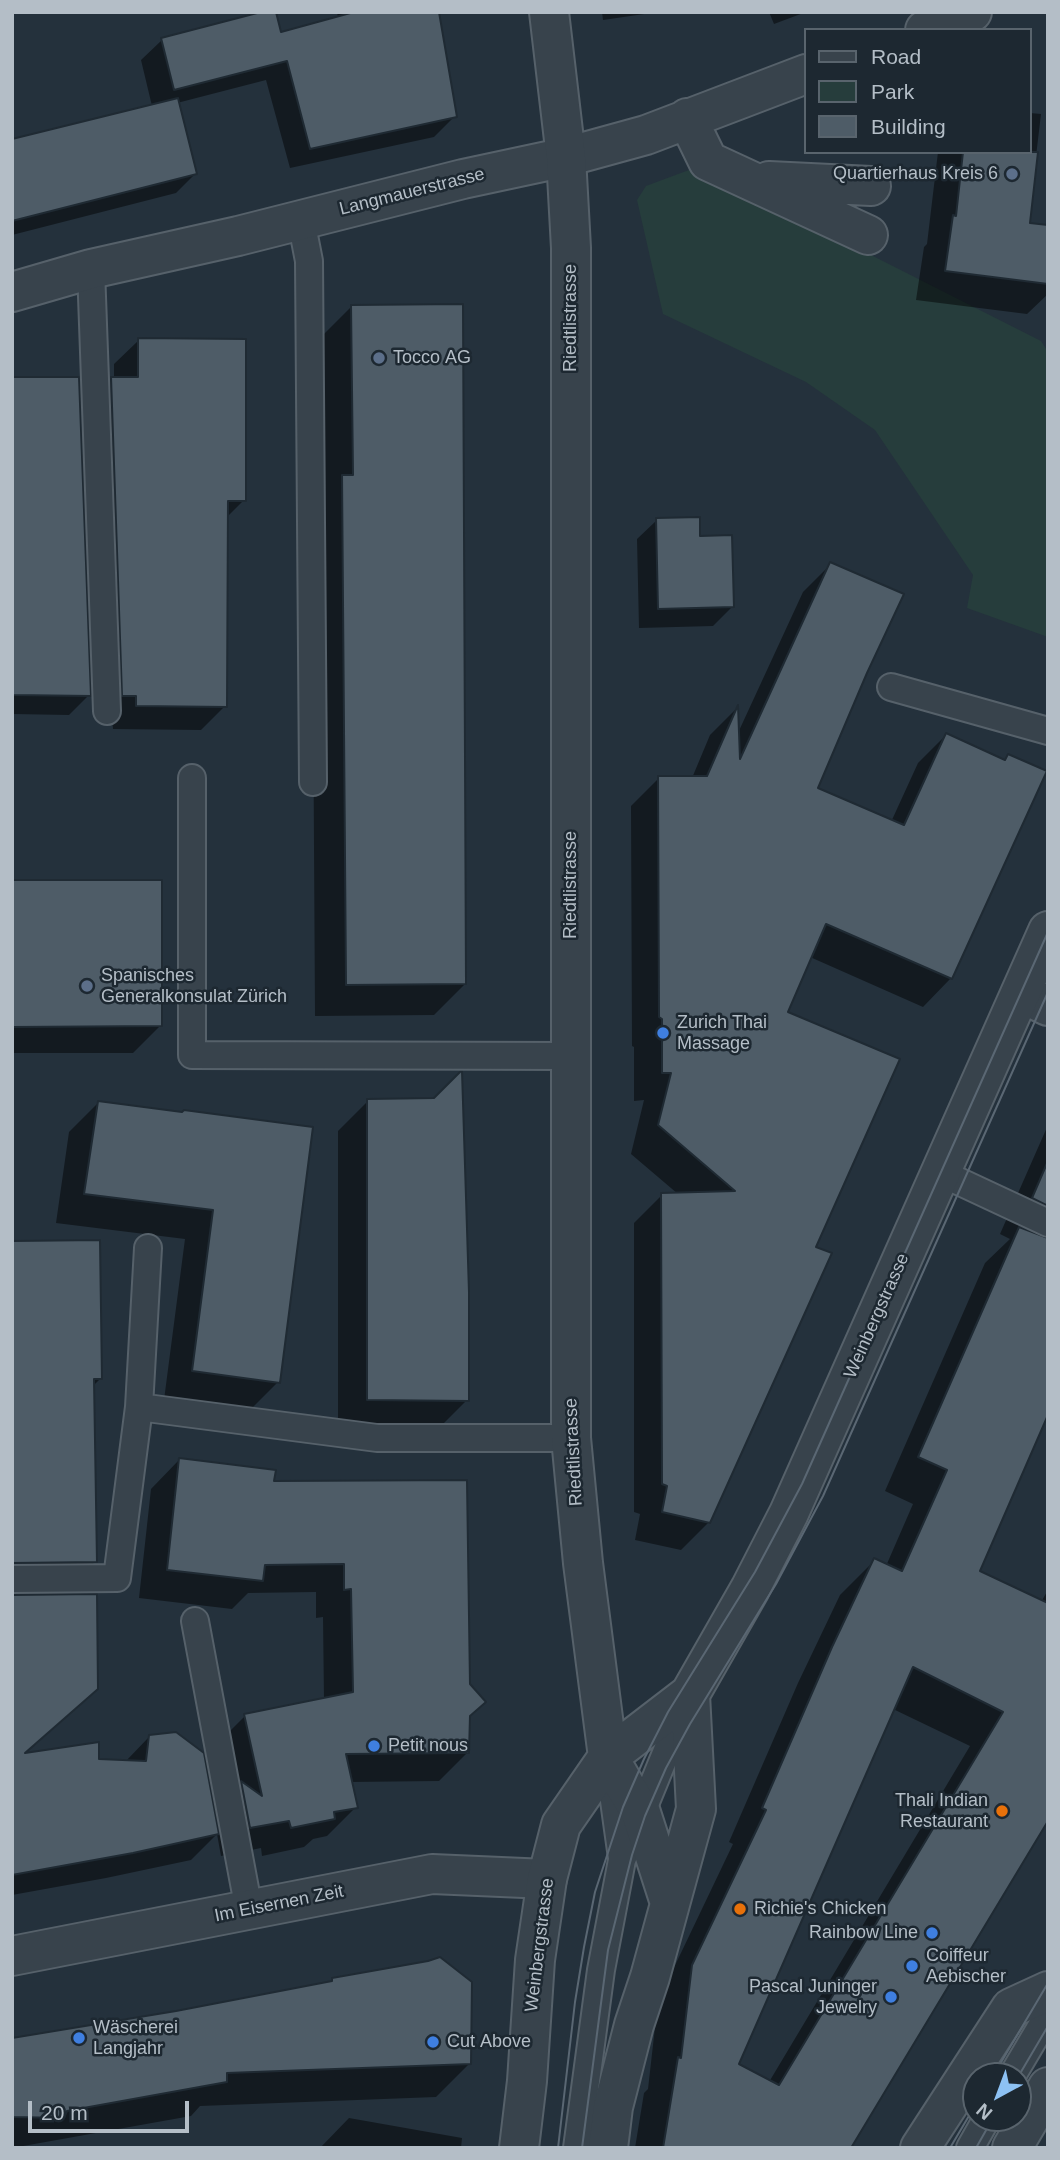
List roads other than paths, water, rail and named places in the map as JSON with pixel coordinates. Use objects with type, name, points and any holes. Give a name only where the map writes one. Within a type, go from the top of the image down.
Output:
[{"type":"street","name":"Riedtlistrasse","points":[[550,12],[566,157],[571,248],[571,1438],[583,1563],[608,1757]]},
{"type":"street","points":[[930,28],[972,12]]},
{"type":"street","name":"Langmauerstrasse","points":[[12,292],[91,269],[463,179],[566,157],[646,135],[804,75]]},
{"type":"street","points":[[687,118],[708,161],[868,235]]},
{"type":"street","points":[[749,180],[871,186]]},
{"type":"street","name":"Weinbergstrasse","points":[[519,2148],[527,2081],[535,1960],[547,1879],[561,1825],[608,1757],[690,1694],[750,1589],[789,1513],[941,1173],[1034,999],[1048,931]]},
{"type":"street","points":[[608,2148],[613,2107],[628,2048],[696,1809],[690,1694]]},
{"type":"street","points":[[608,1757],[641,1813],[670,1903]]},
{"type":"street","name":"Im Eisernen Zeit","points":[[12,1956],[432,1874],[547,1879]]},
{"type":"street","points":[[920,2148],[1011,2008],[1048,1991]]},
{"type":"street","points":[[1012,2148],[1048,2087]]},
{"type":"lane","points":[[300,220],[309,261],[313,782]]},
{"type":"lane","points":[[91,269],[107,711]]},
{"type":"lane","points":[[891,687],[1048,730]]},
{"type":"lane","points":[[192,778],[192,1055],[571,1056]]},
{"type":"lane","points":[[941,1173],[1048,1223]]},
{"type":"lane","points":[[12,1579],[117,1578],[139,1407],[148,1248]]},
{"type":"lane","points":[[139,1407],[377,1438],[571,1438]]},
{"type":"lane","points":[[195,1621],[249,1910]]},
{"type":"lane","name":"Weinbergstrasse","points":[[577,2148],[601,1970],[622,1860],[690,1694]]},
{"type":"lane","points":[[608,1757],[622,1860]]},
{"type":"lane","points":[[1020,2062],[1048,2015]]},
{"type":"lane","points":[[970,2148],[979,2132]]},
{"type":"tram line","points":[[558,2148],[584,1947],[595,1892],[623,1807],[668,1712],[755,1572],[802,1484],[1048,932]]},
{"type":"tram line","points":[[582,2148],[608,1950],[632,1855],[645,1816],[666,1768],[690,1724],[776,1584],[823,1496],[1048,992]]},
{"type":"tram line","points":[[1001,2062],[1048,1983]]},
{"type":"tram line","points":[[1027,2062],[1048,2026]]},
{"type":"tram line","points":[[950,2148],[962,2128]]},
{"type":"tram line","points":[[976,2148],[985,2132]]},
{"type":"place","name":"Quartierhaus Kreis 6","points":[[1012,174]]},
{"type":"place","name":"Tocco AG","points":[[379,358]]},
{"type":"place","name":"Spanisches Generalkonsulat Zürich","points":[[87,986]]},
{"type":"place","name":"Zurich Thai Massage","points":[[663,1033]]},
{"type":"place","name":"Petit nous","points":[[374,1746]]},
{"type":"place","name":"Thali Indian Restaurant","points":[[1002,1811]]},
{"type":"place","name":"Richie's Chicken","points":[[740,1909]]},
{"type":"place","name":"Rainbow Line","points":[[932,1933]]},
{"type":"place","name":"Coiffeur Aebischer","points":[[912,1966]]},
{"type":"place","name":"Pascal Juninger Jewelry","points":[[891,1997]]},
{"type":"place","name":"Wäscherei Langjahr","points":[[79,2038]]},
{"type":"place","name":"Cut Above","points":[[433,2042]]}]
